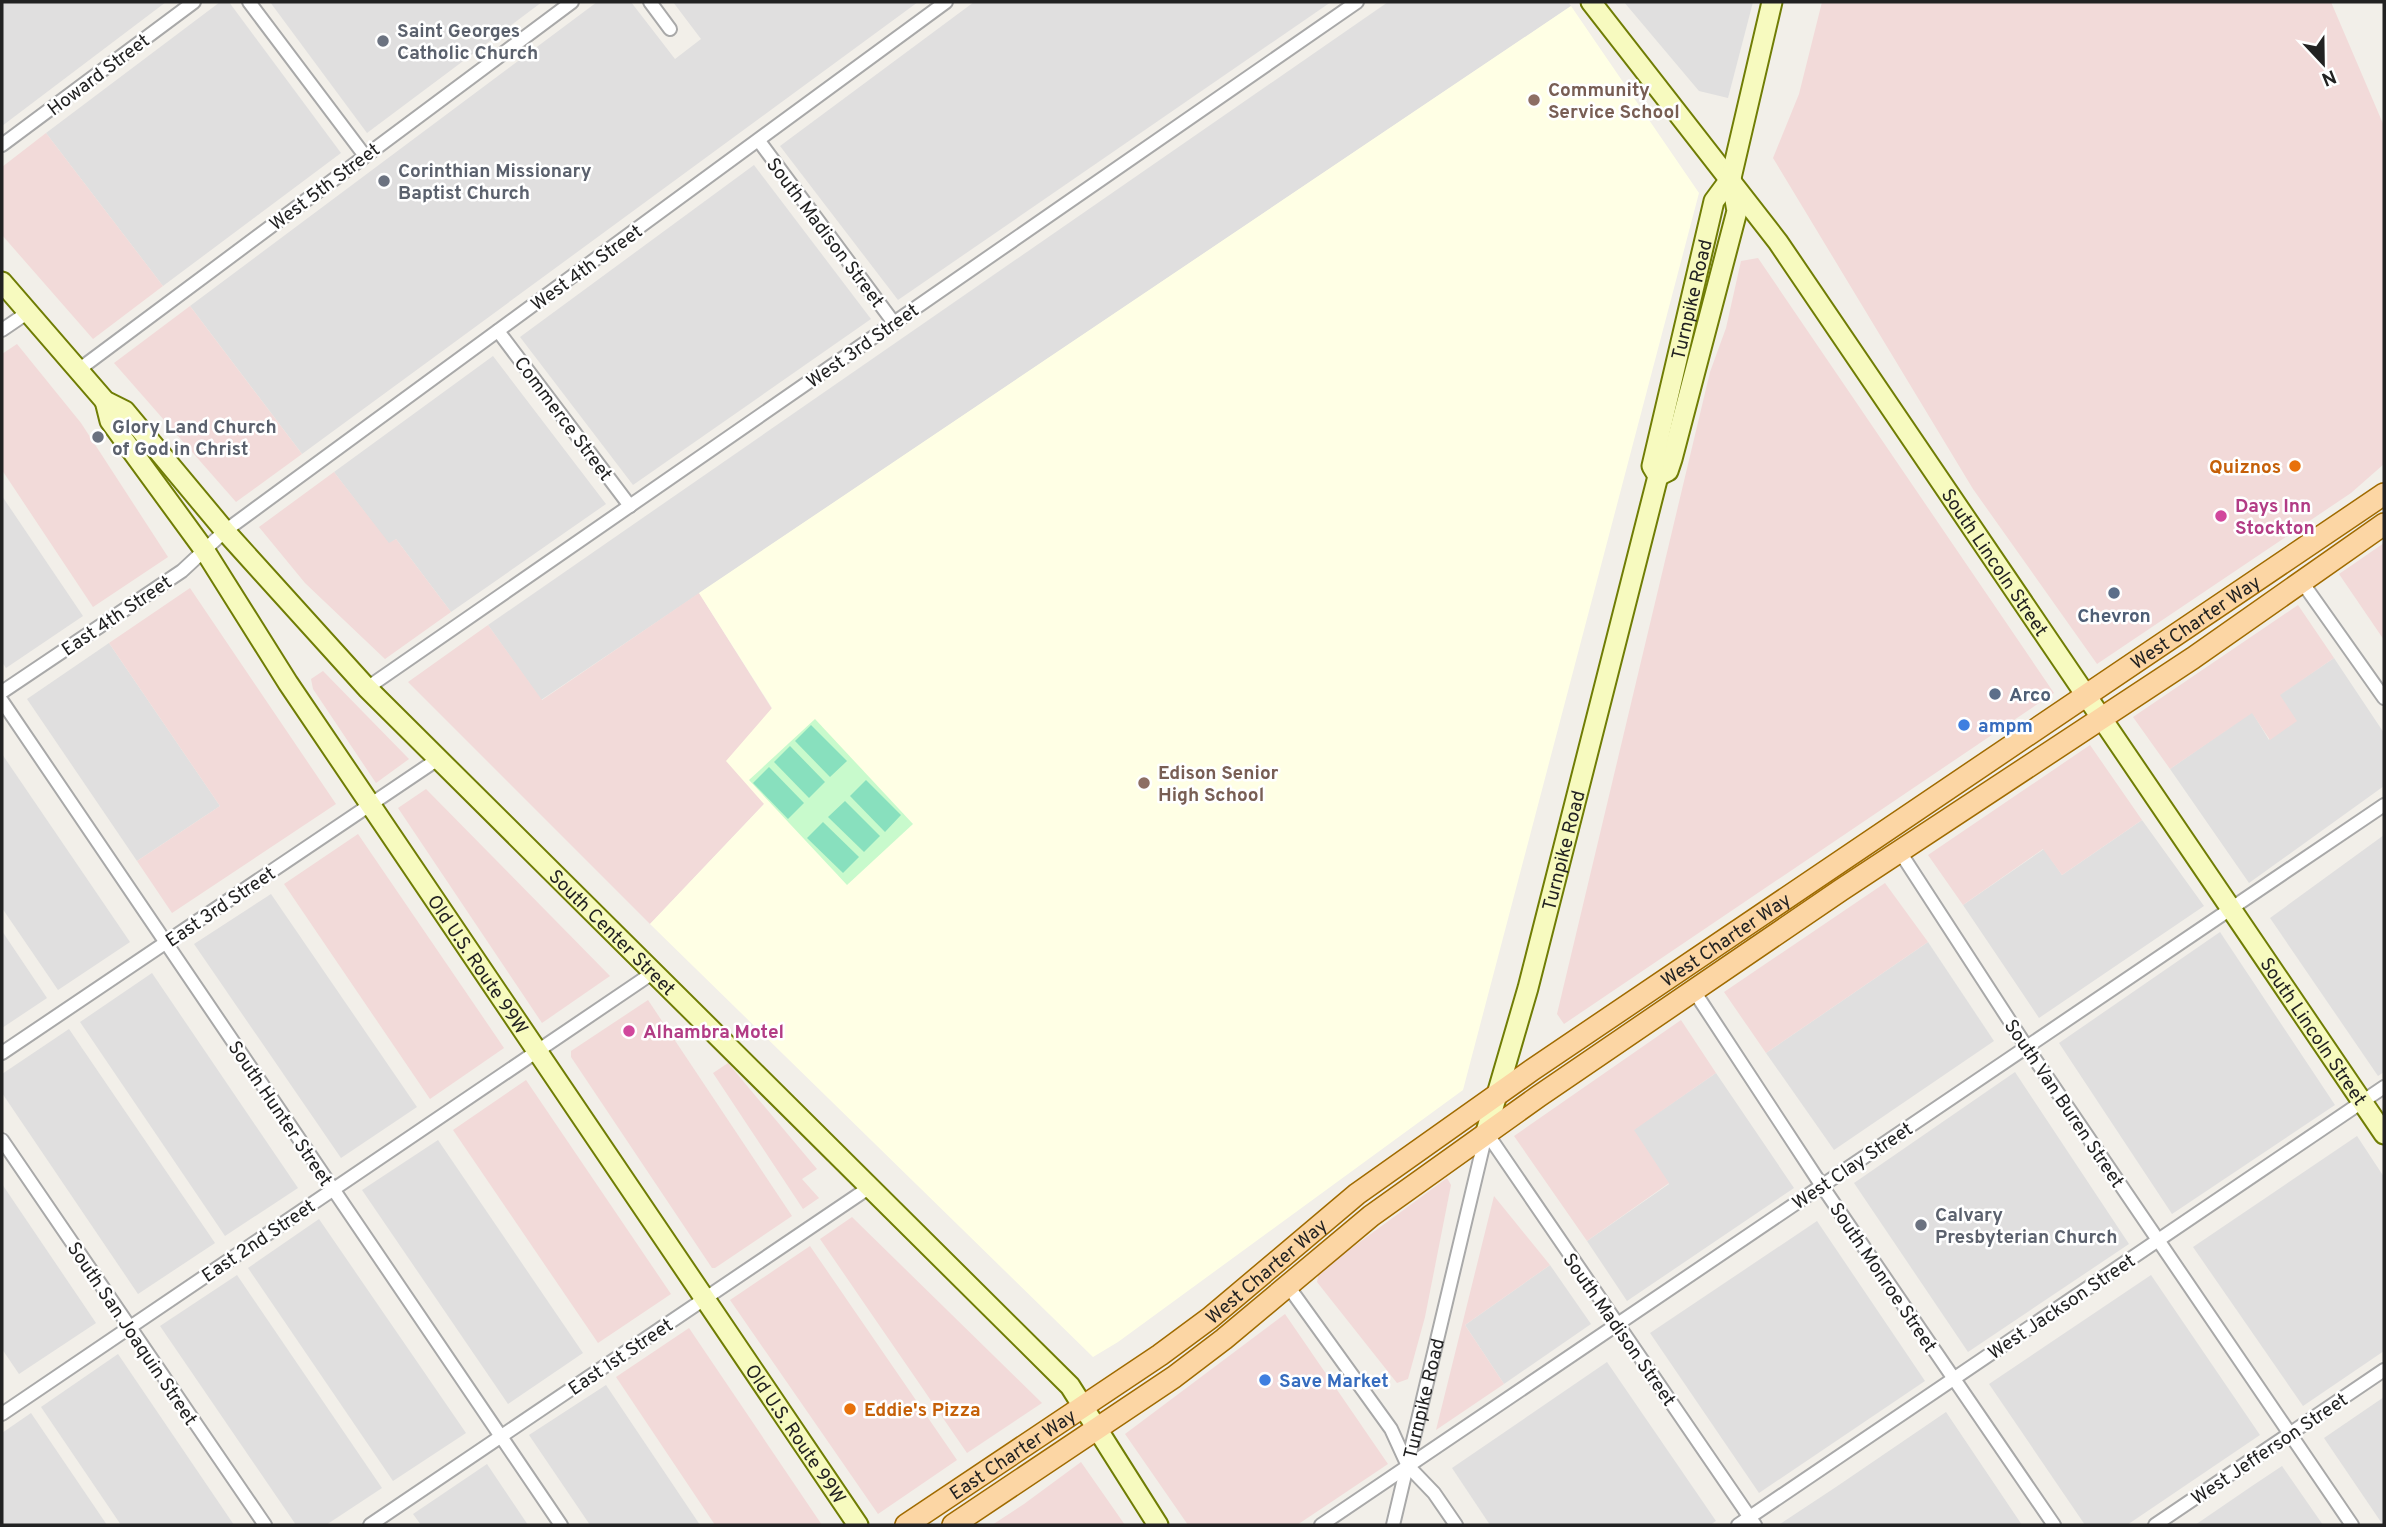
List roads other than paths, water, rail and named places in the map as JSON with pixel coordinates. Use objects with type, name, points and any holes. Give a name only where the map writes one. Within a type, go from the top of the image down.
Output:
[{"type":"main road","name":"South Lincoln Street","points":[[1591,2],[1731,178],[1778,242],[2384,1133]]},
{"type":"main road","name":"Turnpike Road","points":[[1486,1132],[1528,988],[1658,476],[1652,466],[1714,201],[1731,178],[1772,2]]},
{"type":"main road","name":"Turnpike Road","points":[[1658,476],[1668,471],[1672,459],[1737,211],[1731,178]]},
{"type":"main road","name":"Old U.S. Route 99W","points":[[2,282],[105,401],[125,411],[225,531]]},
{"type":"main road","name":"Old U.S. Route 99W","points":[[105,401],[110,421],[205,551],[369,805],[858,1525]]},
{"type":"main road","name":"West Charter Way","points":[[1083,1406],[1210,1318],[1357,1194],[2381,496]]},
{"type":"main road","points":[[2302,582],[2313,558],[2368,521],[2381,496]]},
{"type":"main road","name":"West Charter Way","points":[[1096,1428],[1184,1369],[1371,1216],[1486,1132],[2384,524]]},
{"type":"main road","name":"South Center Street","points":[[225,531],[367,688],[1070,1386],[1158,1525]]},
{"type":"main road","points":[[1900,852],[1903,837],[1945,806],[1952,788]]},
{"type":"main road","points":[[1694,991],[1691,980],[1743,942],[1741,931]]},
{"type":"main road","name":"East Charter Way","points":[[906,1525],[1083,1406]]},
{"type":"main road","name":"East Charter Way","points":[[954,1525],[1096,1428]]},
{"type":"street","name":"Howard Street","points":[[2,145],[194,2]]},
{"type":"street","points":[[249,2],[365,156]]},
{"type":"street","name":"West 5th Street","points":[[77,371],[572,2]]},
{"type":"street","points":[[650,2],[670,29]]},
{"type":"street","name":"West 4th Street","points":[[225,531],[946,2]]},
{"type":"street","name":"West 3rd Street","points":[[367,688],[1357,2]]},
{"type":"street","name":"South Madison Street","points":[[759,141],[894,323]]},
{"type":"street","points":[[2,330],[27,313]]},
{"type":"street","name":"Commerce Street","points":[[498,331],[630,506]]},
{"type":"street","name":"East 4th Street","points":[[2,692],[182,571],[225,531]]},
{"type":"street","points":[[2302,582],[2384,698]]},
{"type":"street","name":"South Hunter Street","points":[[2,701],[561,1525]]},
{"type":"street","name":"East 3rd Street","points":[[2,1054],[438,759]]},
{"type":"street","name":"West Clay Street","points":[[1321,1525],[2384,805]]},
{"type":"street","name":"South Van Buren Street","points":[[1900,852],[2026,1046],[2352,1525]]},
{"type":"street","name":"East 2nd Street","points":[[2,1414],[654,972]]},
{"type":"street","name":"South Monroe Street","points":[[1694,991],[1822,1186],[2054,1525]]},
{"type":"street","name":"West Jackson Street","points":[[1738,1525],[1752,1521],[1954,1378],[2384,1087]]},
{"type":"street","name":"South Madison Street","points":[[1486,1132],[1752,1521]]},
{"type":"street","name":"Turnpike Road","points":[[1393,1525],[1486,1132]]},
{"type":"street","name":"South San Joaquin Street","points":[[2,1140],[265,1525]]},
{"type":"street","name":"East 1st Street","points":[[370,1525],[870,1187]]},
{"type":"street","points":[[1288,1286],[1391,1429],[1408,1466],[1434,1493],[1456,1525]]},
{"type":"street","name":"West Jefferson Street","points":[[2155,1525],[2384,1370]]},
{"type":"place","name":"Saint Georges Catholic Church","points":[[383,41]]},
{"type":"place","name":"Community Service School","points":[[1534,100]]},
{"type":"place","name":"Corinthian Missionary Baptist Church","points":[[384,181]]},
{"type":"place","name":"Glory Land Church of God in Christ","points":[[98,437]]},
{"type":"place","name":"Quiznos","points":[[2295,466]]},
{"type":"place","name":"Days Inn Stockton","points":[[2221,516]]},
{"type":"place","name":"Chevron","points":[[2114,593]]},
{"type":"place","name":"Arco","points":[[1995,694]]},
{"type":"place","name":"ampm","points":[[1964,725]]},
{"type":"place","name":"Edison Senior High School","points":[[1144,783]]},
{"type":"place","name":"Alhambra Motel","points":[[629,1031]]},
{"type":"place","name":"Calvary Presbyterian Church","points":[[1921,1225]]},
{"type":"place","name":"Save Market","points":[[1265,1380]]},
{"type":"place","name":"Eddie's Pizza","points":[[850,1409]]}]
